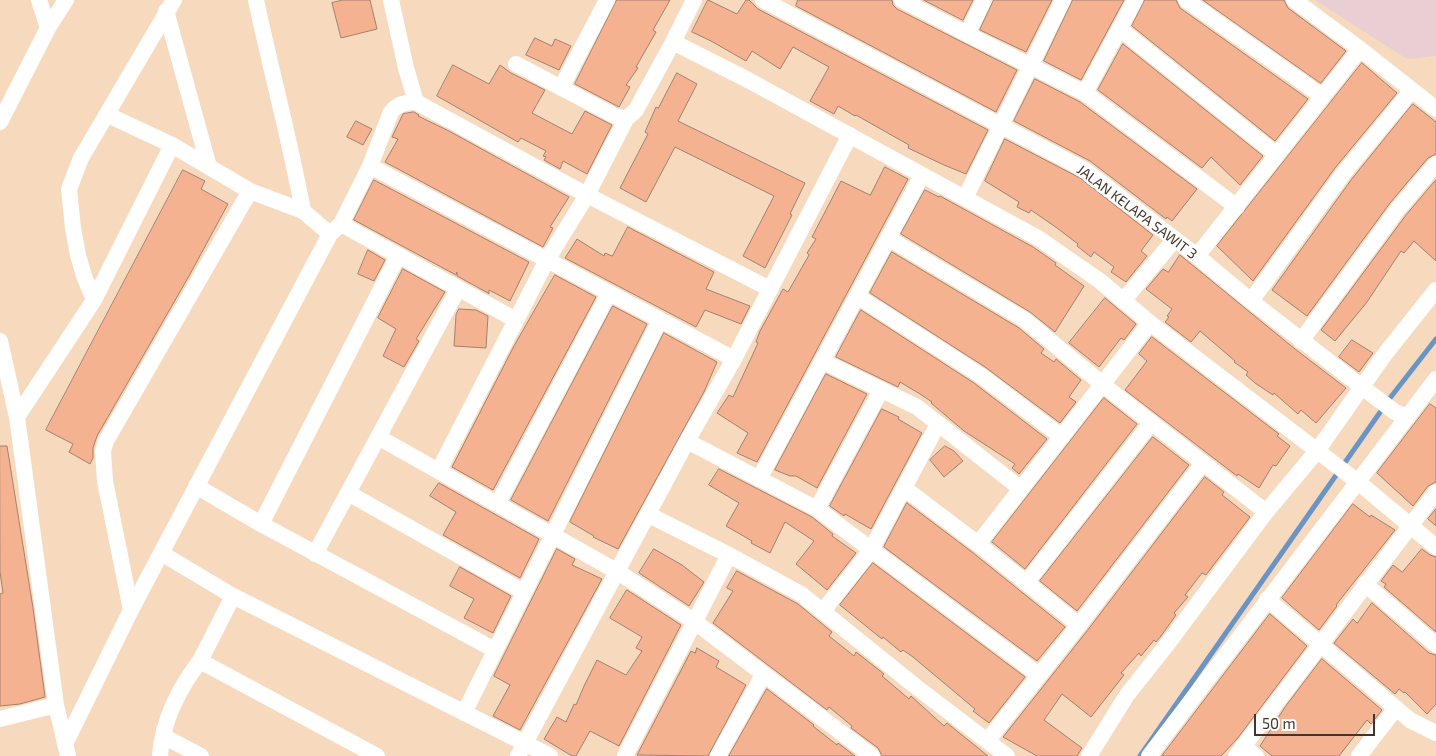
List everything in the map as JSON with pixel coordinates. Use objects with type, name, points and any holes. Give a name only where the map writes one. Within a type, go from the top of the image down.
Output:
[{"type":"street","points":[[39,0],[48,28]]},
{"type":"street","points":[[0,122],[48,28],[66,0]]},
{"type":"street","points":[[256,0],[296,172],[303,211]]},
{"type":"street","points":[[391,0],[406,68],[416,102]]},
{"type":"street","points":[[561,88],[607,0]]},
{"type":"street","points":[[439,470],[547,260],[587,195],[626,119],[636,110],[694,0]]},
{"type":"street","name":"JALAN KELAPA SAWIT 3","points":[[763,0],[783,5],[1085,170],[1198,256],[1301,341],[1368,392],[1402,414]]},
{"type":"street","points":[[902,0],[1086,93],[1237,207]]},
{"type":"street","points":[[967,34],[984,0]]},
{"type":"street","points":[[965,198],[1063,0]]},
{"type":"street","points":[[1086,93],[1135,0]]},
{"type":"street","points":[[1186,0],[1322,96]]},
{"type":"street","points":[[1294,0],[1436,109]]},
{"type":"street","points":[[94,300],[78,255],[69,189],[82,158],[170,5]]},
{"type":"street","points":[[170,5],[209,167]]},
{"type":"street","points":[[1120,29],[1277,155]]},
{"type":"street","points":[[673,42],[748,80],[1038,238],[1100,281],[1150,323],[1353,479],[1436,547]]},
{"type":"street","points":[[1198,256],[1360,49]]},
{"type":"street","points":[[516,64],[615,116],[626,119]]},
{"type":"street","points":[[1251,301],[1343,174],[1412,90]]},
{"type":"street","points":[[67,749],[131,610],[196,486],[370,166],[391,112],[402,103],[416,102],[587,195],[770,289]]},
{"type":"street","points":[[108,115],[172,145],[250,191],[303,211],[336,229],[398,256],[516,320]]},
{"type":"street","points":[[521,749],[687,441],[734,359],[850,135]]},
{"type":"street","points":[[17,417],[94,300],[172,145]]},
{"type":"street","points":[[1301,341],[1398,209],[1436,164]]},
{"type":"street","points":[[370,166],[734,359]]},
{"type":"street","points":[[759,479],[922,175]]},
{"type":"street","points":[[131,610],[105,481],[103,451],[106,440],[250,191]]},
{"type":"street","points":[[888,238],[1025,320],[1102,384],[1266,512]]},
{"type":"street","points":[[1123,301],[1175,239]]},
{"type":"street","points":[[261,524],[398,256]]},
{"type":"street","points":[[315,554],[458,289]]},
{"type":"street","points":[[1089,756],[1127,695],[1266,512],[1322,455],[1368,392],[1385,354],[1436,290]]},
{"type":"street","points":[[498,503],[608,293]]},
{"type":"street","points":[[857,296],[980,375],[1062,437]]},
{"type":"street","points":[[464,713],[660,320]]},
{"type":"street","points":[[978,544],[1150,323]]},
{"type":"street","points":[[0,341],[17,417],[56,705],[67,749]]},
{"type":"street","points":[[822,361],[916,408],[1021,489]]},
{"type":"street","points":[[1149,756],[1402,414],[1436,379]]},
{"type":"street","points":[[817,509],[881,390]]},
{"type":"street","points":[[1026,584],[1151,423]]},
{"type":"street","points":[[823,611],[871,550],[938,424]]},
{"type":"street","points":[[378,437],[618,572],[695,622],[870,755]]},
{"type":"street","points":[[687,441],[817,509],[1039,675]]},
{"type":"street","points":[[988,740],[1203,463]]},
{"type":"street","points":[[196,486],[315,554],[495,650]]},
{"type":"street","points":[[904,488],[978,544],[1078,625]]},
{"type":"street","points":[[1245,753],[1365,584],[1436,492]]},
{"type":"street","points":[[348,493],[524,592]]},
{"type":"street","points":[[649,514],[801,594],[915,686],[1007,756]]},
{"type":"street","points":[[161,554],[234,596],[464,713],[521,749],[550,756]]},
{"type":"street","points":[[625,756],[729,555]]},
{"type":"street","points":[[1365,584],[1436,645]]},
{"type":"street","points":[[160,756],[162,736],[170,712],[188,677],[200,661],[234,596]]},
{"type":"street","points":[[1267,599],[1410,720],[1436,733]]},
{"type":"street","points":[[200,661],[377,756]]},
{"type":"street","points":[[718,756],[764,675]]},
{"type":"street","points":[[0,719],[56,705]]},
{"type":"street","points":[[1359,756],[1396,708]]},
{"type":"street","points":[[162,736],[202,756]]},
{"type":"shaded area","points":[[1315,0],[1436,0],[1436,56],[1407,59]]},
{"type":"building","points":[[343,0],[370,0],[377,29],[341,38],[332,3]]},
{"type":"building","points":[[617,0],[670,0],[653,30],[656,32],[636,67],[638,68],[626,85],[630,87],[619,107],[575,84]]},
{"type":"building","points":[[708,0],[737,14],[746,0],[749,0],[758,9],[988,130],[966,174],[908,148],[909,145],[838,106],[834,114],[810,101],[829,67],[793,47],[780,69],[752,51],[746,61],[692,32]]},
{"type":"building","points":[[798,0],[892,0],[893,5],[897,9],[1017,70],[996,112],[796,6]]},
{"type":"building","points":[[924,0],[973,0],[963,20]]},
{"type":"building","points":[[994,0],[1052,0],[1026,52],[980,30]]},
{"type":"building","points":[[1073,0],[1124,0],[1081,80],[1044,61]]},
{"type":"building","points":[[1145,0],[1176,0],[1180,8],[1308,99],[1275,141],[1132,26]]},
{"type":"building","points":[[1203,0],[1284,0],[1288,8],[1346,51],[1321,83]]},
{"type":"building","points":[[535,38],[552,46],[555,39],[571,46],[559,70],[526,55]]},
{"type":"building","points":[[1123,44],[1263,156],[1240,185],[1211,157],[1202,168],[1098,90]]},
{"type":"building","points":[[1362,63],[1397,93],[1335,168],[1253,281],[1217,246]]},
{"type":"building","points":[[453,65],[489,84],[500,65],[511,73],[545,90],[532,113],[572,134],[585,111],[612,125],[587,174],[563,161],[560,169],[544,160],[546,157],[543,156],[546,151],[521,138],[518,142],[437,96]]},
{"type":"building","points":[[677,73],[697,84],[678,121],[805,183],[790,214],[792,215],[765,268],[743,256],[774,196],[675,147],[646,202],[620,188],[648,134],[645,132],[656,107],[658,108]]},
{"type":"building","points":[[1035,79],[1080,102],[1197,189],[1172,221],[1167,217],[1166,219],[1090,161],[1014,121]]},
{"type":"building","points":[[1413,104],[1436,122],[1436,154],[1428,158],[1390,203],[1307,316],[1272,290],[1351,180]]},
{"type":"building","points":[[414,112],[418,116],[569,197],[550,227],[553,228],[543,247],[385,162],[398,139],[392,137],[403,114]]},
{"type":"building","points":[[356,121],[372,129],[363,145],[347,137]]},
{"type":"building","points":[[1005,139],[1080,178],[1153,235],[1141,251],[1147,256],[1126,282],[1111,272],[1114,267],[1094,252],[1091,257],[1057,228],[1031,210],[1029,213],[1017,207],[1019,202],[985,181]]},
{"type":"building","points":[[885,167],[908,179],[757,462],[737,453],[748,433],[717,413],[729,395],[733,397],[758,343],[756,342],[760,331],[783,289],[788,292],[809,255],[807,253],[816,239],[812,237],[841,181],[870,195]]},
{"type":"building","points":[[183,170],[205,181],[201,189],[228,204],[97,436],[90,464],[69,452],[73,444],[46,430]]},
{"type":"building","points":[[374,180],[529,262],[510,301],[489,290],[489,294],[457,276],[457,272],[456,275],[354,220]]},
{"type":"building","points":[[1436,180],[1436,261],[1414,241],[1404,253],[1401,251],[1367,302],[1335,341],[1321,330],[1406,215]]},
{"type":"building","points":[[925,190],[940,196],[1033,247],[1084,286],[1055,332],[1030,312],[901,234]]},
{"type":"building","points":[[628,227],[714,272],[706,289],[750,306],[741,324],[705,310],[696,327],[565,258],[577,239],[604,256],[605,253],[612,256]]},
{"type":"building","points":[[368,250],[385,260],[374,281],[358,274]]},
{"type":"building","points":[[892,252],[1019,328],[1044,349],[1041,353],[1054,362],[1056,359],[1081,380],[1069,397],[1076,402],[1060,423],[985,367],[870,293]]},
{"type":"building","points":[[1180,255],[1346,388],[1316,423],[1301,410],[1298,414],[1274,393],[1273,395],[1255,383],[1246,375],[1248,372],[1200,331],[1191,342],[1165,322],[1172,309],[1146,289],[1163,269],[1168,272]]},
{"type":"building","points":[[403,269],[445,292],[416,339],[419,341],[404,367],[383,356],[396,329],[378,318]]},
{"type":"building","points":[[555,275],[596,297],[493,490],[452,467],[514,346]]},
{"type":"building","points":[[1105,298],[1136,324],[1124,340],[1121,338],[1099,367],[1069,343]]},
{"type":"building","points":[[613,306],[647,324],[548,521],[511,500]]},
{"type":"building","points":[[459,309],[476,310],[488,316],[486,348],[454,346],[456,315]]},
{"type":"building","points":[[861,310],[974,383],[1047,439],[1019,474],[1012,468],[1015,464],[964,431],[932,402],[920,394],[900,382],[898,387],[836,357]]},
{"type":"building","points":[[664,333],[717,362],[704,392],[618,549],[593,537],[570,522]]},
{"type":"building","points":[[1152,337],[1279,434],[1277,436],[1290,446],[1276,466],[1273,465],[1259,488],[1238,474],[1237,476],[1125,390],[1147,361],[1139,354]]},
{"type":"building","points":[[1352,340],[1373,353],[1359,372],[1339,357]]},
{"type":"building","points":[[826,374],[867,394],[817,488],[796,476],[790,476],[775,470]]},
{"type":"building","points":[[1104,398],[1137,424],[1025,569],[992,542]]},
{"type":"building","points":[[1430,404],[1436,408],[1436,482],[1428,486],[1413,506],[1377,473]]},
{"type":"building","points":[[882,409],[899,417],[898,419],[922,433],[871,529],[845,514],[844,516],[830,506]]},
{"type":"building","points":[[1153,437],[1189,465],[1077,611],[1040,581]]},
{"type":"building","points":[[0,446],[7,446],[45,697],[20,704],[0,706],[0,594],[3,593],[0,572]]},
{"type":"building","points":[[945,446],[954,451],[963,461],[944,477],[930,460]]},
{"type":"building","points":[[719,469],[812,517],[833,534],[832,536],[856,553],[827,590],[796,564],[814,541],[785,522],[770,553],[726,526],[739,503],[709,485]]},
{"type":"building","points":[[1205,477],[1224,492],[1222,495],[1250,517],[1206,575],[1202,573],[1185,595],[1188,597],[1174,613],[1176,615],[1161,636],[1156,642],[1154,640],[1141,656],[1139,653],[1121,673],[1124,675],[1091,717],[1062,694],[1044,720],[1082,748],[1077,756],[1037,756],[1003,737],[1087,631]]},
{"type":"building","points":[[439,483],[539,539],[520,578],[443,535],[456,512],[430,496]]},
{"type":"building","points":[[907,503],[972,552],[1065,627],[1037,661],[884,547]]},
{"type":"building","points":[[1353,504],[1370,517],[1371,515],[1395,530],[1336,605],[1319,630],[1282,598]]},
{"type":"building","points":[[1436,509],[1436,526],[1428,519]]},
{"type":"building","points":[[557,549],[575,559],[572,565],[602,579],[520,730],[493,716],[510,685],[494,676]]},
{"type":"building","points":[[654,549],[682,565],[704,582],[689,606],[639,573]]},
{"type":"building","points":[[1422,549],[1436,557],[1436,632],[1384,587],[1386,584],[1381,581],[1393,565],[1402,572]]},
{"type":"building","points":[[873,563],[1025,677],[989,723],[913,657],[903,650],[901,652],[883,637],[882,639],[840,605]]},
{"type":"building","points":[[460,567],[511,596],[493,633],[464,618],[474,599],[450,586]]},
{"type":"building","points":[[737,571],[798,604],[832,632],[829,636],[854,656],[856,652],[884,674],[882,676],[909,699],[911,696],[944,726],[947,723],[988,756],[882,756],[878,748],[851,728],[852,726],[829,707],[827,710],[713,623],[733,591],[727,588]]},
{"type":"building","points":[[627,590],[681,625],[619,746],[590,731],[576,756],[572,756],[544,739],[557,717],[566,722],[597,660],[626,675],[642,651],[636,648],[642,637],[610,618]]},
{"type":"building","points":[[1372,603],[1429,653],[1436,655],[1436,704],[1427,714],[1405,692],[1399,689],[1395,694],[1334,643],[1353,619],[1357,623]]},
{"type":"building","points":[[1270,614],[1307,646],[1237,739],[1221,756],[1162,756]]},
{"type":"building","points":[[697,648],[719,661],[716,667],[746,685],[708,756],[637,755],[691,651],[695,653]]},
{"type":"building","points":[[1322,659],[1382,710],[1371,724],[1367,720],[1339,756],[1272,756],[1260,746],[1285,707]]},
{"type":"building","points":[[767,689],[837,745],[838,743],[855,756],[729,756]]},
{"type":"waterway","points":[[1140,756],[1390,398],[1436,339]]}]
